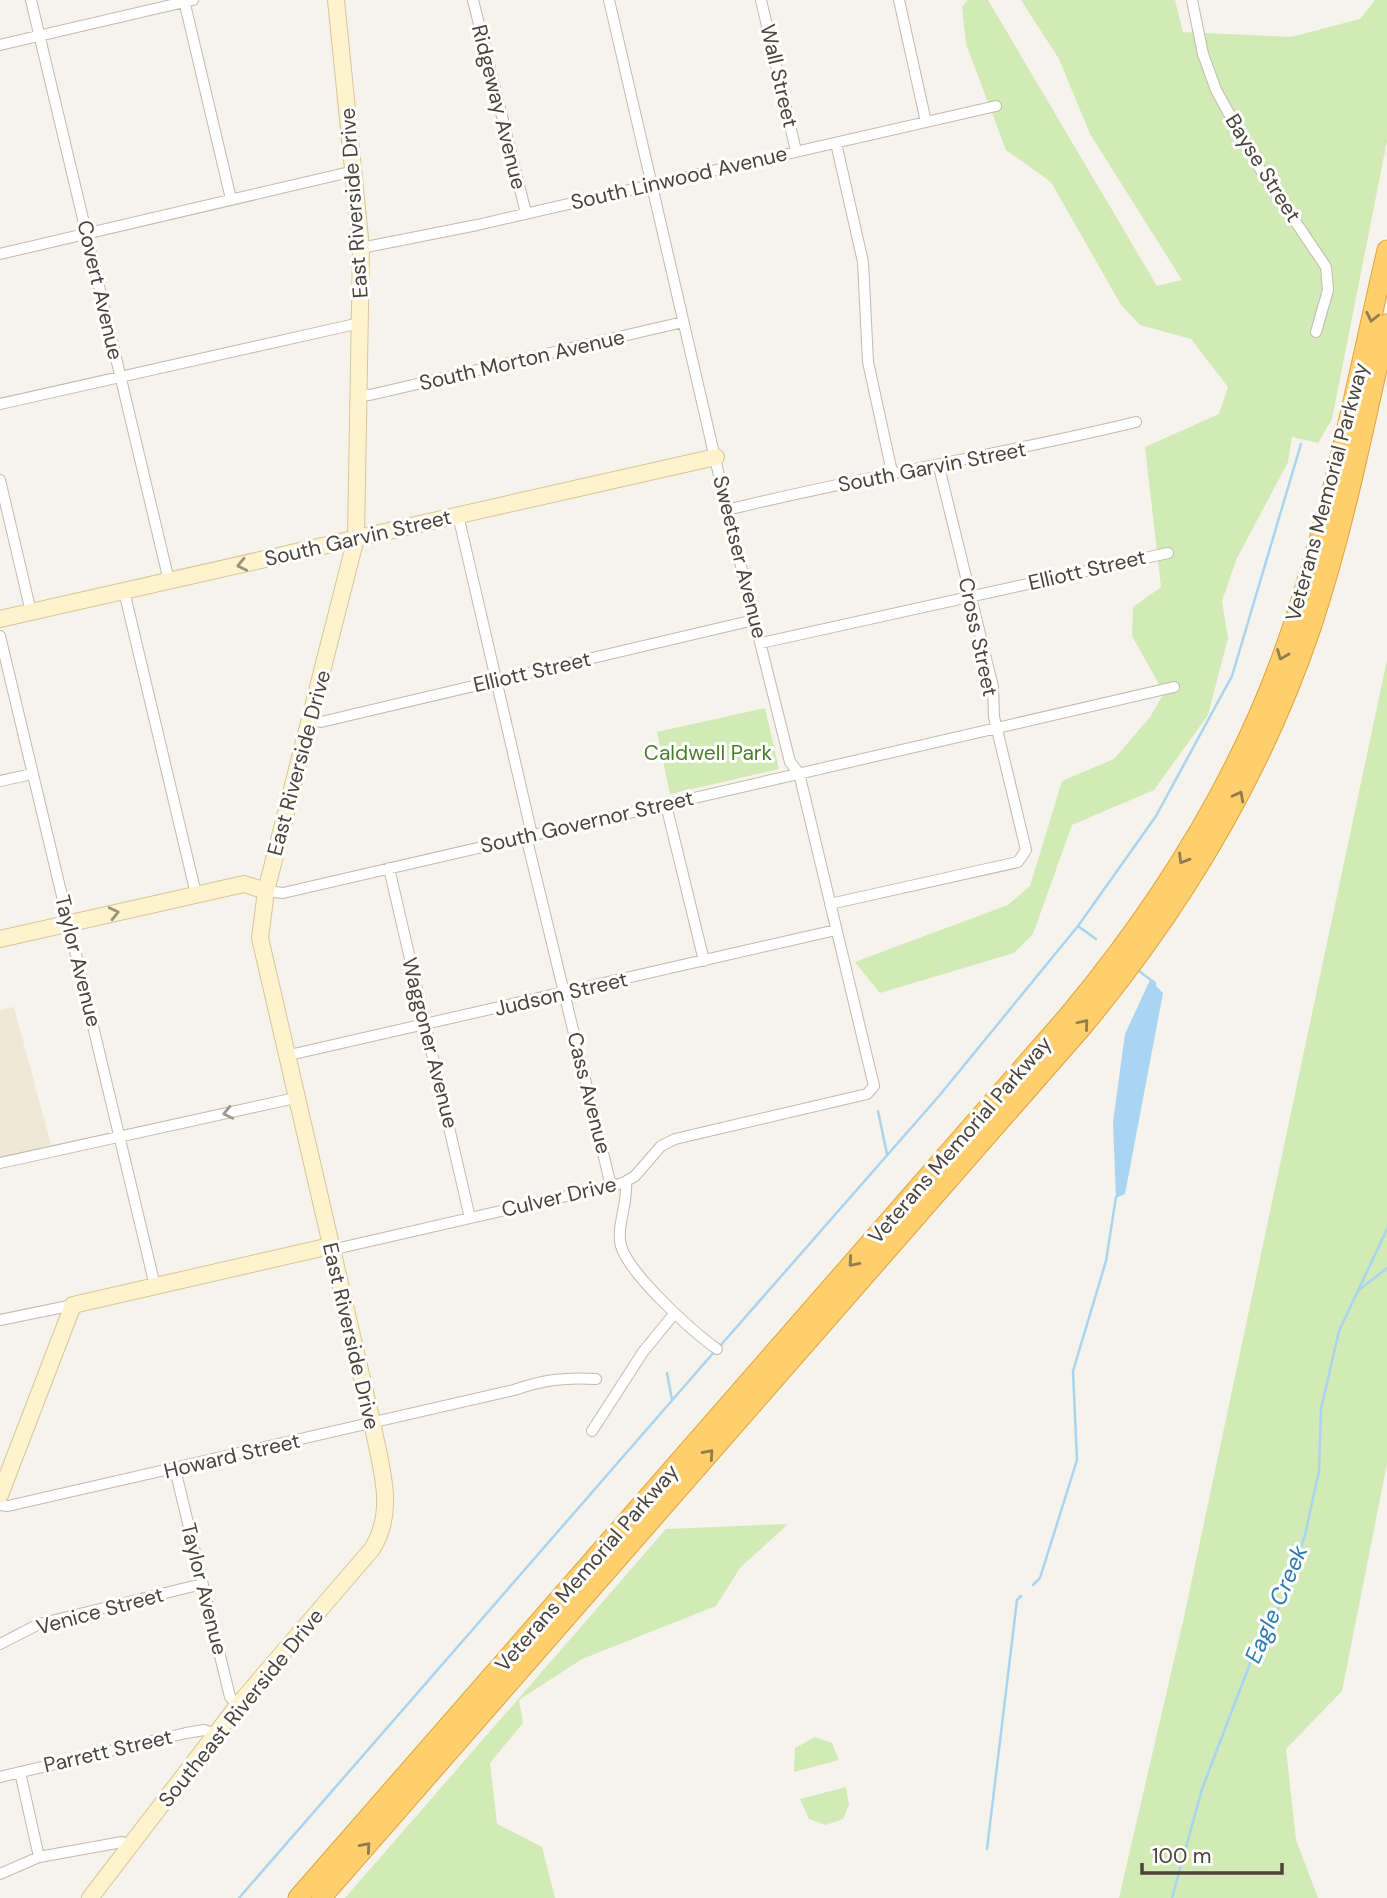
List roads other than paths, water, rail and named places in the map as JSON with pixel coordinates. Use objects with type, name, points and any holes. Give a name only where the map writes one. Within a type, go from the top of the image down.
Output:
[{"type":"highway","name":"Veterans Memorial Parkway","points":[[298,1898],[1068,1016],[1121,952],[1169,882],[1244,748],[1289,636],[1328,507],[1387,250]]},
{"type":"highway","name":"Veterans Memorial Parkway","points":[[321,1898],[1083,1026],[1158,930],[1240,796],[1290,685],[1340,530],[1387,324]]},
{"type":"street","name":"Covert Avenue","points":[[31,0],[169,581]]},
{"type":"street","name":"East Riverside Drive","points":[[336,0],[361,248],[356,538],[266,891],[260,938],[285,1056],[372,1422],[386,1498],[386,1515]]},
{"type":"street","name":"Ridgeway Avenue","points":[[473,0],[526,213]]},
{"type":"street","name":"Sweetser Avenue","points":[[609,0],[727,510],[790,762],[799,773],[874,1086],[867,1094],[852,1097]]},
{"type":"street","name":"Wall Street","points":[[761,0],[796,151]]},
{"type":"street","points":[[899,0],[926,122]]},
{"type":"street","name":"Bayse Street","points":[[1192,0],[1203,54],[1216,90],[1258,166],[1326,267],[1328,290],[1316,332]]},
{"type":"street","points":[[0,45],[187,1],[231,199]]},
{"type":"street","name":"South Linwood Avenue","points":[[361,248],[996,106]]},
{"type":"street","points":[[835,143],[863,262],[868,362],[892,472]]},
{"type":"street","points":[[0,254],[354,171]]},
{"type":"street","name":"South Morton Avenue","points":[[359,394],[370,395],[683,322]]},
{"type":"street","points":[[0,404],[360,323]]},
{"type":"street","name":"South Garvin Street","points":[[727,510],[892,472],[939,467],[1136,422]]},
{"type":"street","name":"South Garvin Street","points":[[0,619],[716,457]]},
{"type":"street","name":"Cross Street","points":[[830,904],[1018,862],[1025,848],[997,729],[993,687],[939,467]]},
{"type":"street","points":[[0,480],[31,612]]},
{"type":"street","name":"Cass Avenue","points":[[458,515],[564,993],[611,1186]]},
{"type":"street","name":"Elliott Street","points":[[761,643],[1168,552]]},
{"type":"street","points":[[124,591],[196,894]]},
{"type":"street","name":"Elliott Street","points":[[311,719],[321,722],[754,620]]},
{"type":"street","name":"Taylor Avenue","points":[[0,636],[155,1286]]},
{"type":"street","name":"South Governor Street","points":[[0,939],[244,884],[283,893],[1174,687]]},
{"type":"street","points":[[0,781],[32,774]]},
{"type":"street","points":[[666,805],[704,961]]},
{"type":"street","name":"Waggoner Avenue","points":[[389,868],[470,1218]]},
{"type":"street","name":"Judson Street","points":[[285,1056],[836,930]]},
{"type":"street","name":"Culver Drive","points":[[0,1320],[611,1186],[635,1176],[661,1146],[675,1139],[852,1097]]},
{"type":"street","points":[[0,1163],[295,1098]]},
{"type":"street","points":[[626,1182],[628,1199],[621,1245],[627,1258],[674,1314],[718,1349]]},
{"type":"street","points":[[0,1495],[73,1305]]},
{"type":"street","points":[[592,1431],[643,1352],[674,1314]]},
{"type":"street","name":"Howard Street","points":[[0,1505],[8,1506],[175,1469],[463,1402],[546,1379],[596,1379]]},
{"type":"street","name":"Taylor Avenue","points":[[175,1469],[230,1697],[238,1705]]},
{"type":"street","name":"Southeast Riverside Drive","points":[[90,1898],[238,1705],[367,1556],[378,1540],[386,1515]]},
{"type":"street","name":"Venice Street","points":[[0,1644],[39,1624],[202,1584]]},
{"type":"street","name":"Parrett Street","points":[[0,1777],[186,1733],[204,1730],[216,1734]]},
{"type":"street","points":[[20,1772],[39,1857]]},
{"type":"street","points":[[0,1874],[39,1857],[122,1842],[129,1847]]},
{"type":"water","points":[[1150,980],[1163,993],[1125,1194],[1116,1198],[1113,1122],[1125,1034]]},
{"type":"waterway","points":[[720,1346],[939,1096],[1078,926],[1156,816],[1232,676],[1301,444]]},
{"type":"waterway","points":[[1078,926],[1096,939]]},
{"type":"waterway","points":[[1139,971],[1155,983],[1154,988]]},
{"type":"waterway","points":[[878,1111],[887,1154]]},
{"type":"waterway","points":[[1033,1585],[1040,1578],[1077,1460],[1073,1371],[1106,1261],[1116,1197]]},
{"type":"waterway","name":"Eagle Creek","points":[[1172,1898],[1202,1789],[1251,1661],[1286,1593],[1305,1535],[1319,1471],[1321,1409],[1339,1331],[1387,1229]]},
{"type":"waterway","points":[[1359,1290],[1387,1268]]},
{"type":"waterway","points":[[239,1898],[715,1351]]},
{"type":"waterway","points":[[667,1373],[672,1400]]},
{"type":"waterway","points":[[987,1849],[1017,1600],[1021,1596]]},
{"type":"park label","name":"Caldwell Park","points":[[708,753]]}]
